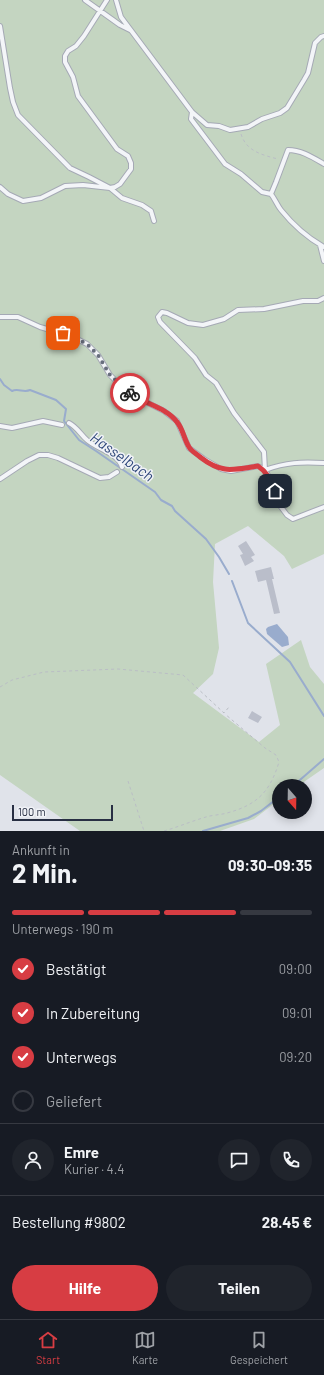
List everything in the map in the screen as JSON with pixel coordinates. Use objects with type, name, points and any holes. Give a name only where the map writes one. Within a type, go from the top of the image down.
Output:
[{"type":"lane","points":[[85,0],[120,25],[131,30]]},
{"type":"lane","points":[[0,187],[8,194],[23,201],[42,198],[65,186],[83,185],[110,188],[120,184],[131,169],[131,163],[128,156],[117,149],[78,96],[73,77],[65,62],[65,56],[68,51],[76,46],[84,36],[99,10],[107,0]]},
{"type":"lane","points":[[116,0],[122,17],[192,112],[207,125],[219,126],[230,130],[248,127],[262,119],[280,113],[287,108],[308,73],[315,43],[324,36]]},
{"type":"lane","points":[[0,26],[10,88],[18,116],[70,168],[110,188],[122,198],[142,205],[151,211],[154,221]]},
{"type":"lane","points":[[192,112],[191,119],[225,164],[241,174],[262,192],[271,194],[280,209],[307,236],[322,246],[324,261]]},
{"type":"lane","points":[[271,194],[288,150],[296,150],[324,164]]},
{"type":"lane","points":[[324,298],[318,301],[303,301],[264,309],[238,310],[224,318],[203,325],[188,323],[162,312],[158,317],[160,322],[195,358],[206,375],[216,383],[234,413],[264,452],[265,470],[272,482],[281,507],[287,515],[293,519],[324,507]]},
{"type":"lane","points":[[0,317],[18,317],[40,327],[71,336],[87,344],[98,355],[110,375],[120,385],[136,397],[164,411],[177,421],[189,448],[221,469],[231,471],[258,466],[265,470]]},
{"type":"lane","points":[[0,426],[12,428],[42,420],[62,425]]},
{"type":"lane","points":[[69,423],[74,426],[88,441],[118,459],[122,467]]},
{"type":"lane","points":[[0,480],[27,461],[39,455],[48,455],[58,458],[100,478],[109,477],[117,472]]},
{"type":"lane","points":[[265,470],[288,463],[324,463]]},
{"type":"path","points":[[239,129],[242,138],[249,149],[262,155],[283,160]]},
{"type":"path","points":[[0,687],[12,680],[44,672],[118,670],[183,675],[224,713],[265,748],[276,755],[279,762],[271,782],[266,791],[256,801],[228,813],[206,817],[164,831]]},
{"type":"path","points":[[224,713],[229,707]]},
{"type":"path","points":[[128,781],[144,831]]},
{"type":"green space","points":[[0,0],[324,0],[324,554],[292,569],[284,556],[248,526],[215,544],[213,582],[219,648],[213,674],[193,693],[259,742],[280,725],[266,664],[301,640],[310,667],[324,684],[324,768],[308,779],[272,779],[272,805],[254,819],[220,831],[80,831],[0,775]]},
{"type":"water","points":[[277,624],[288,637],[289,645],[282,647],[267,634],[266,629],[268,627]]},
{"type":"building","points":[[246,541],[255,555],[251,557],[254,561],[245,566],[240,555],[243,554],[238,546]]},
{"type":"building","points":[[271,567],[274,579],[272,579],[280,613],[274,614],[266,580],[258,582],[255,571]]},
{"type":"building","points":[[252,711],[262,717],[258,723],[248,718]]},
{"type":"waterway","name":"Hasselbach","points":[[0,379],[4,385],[12,391],[30,390],[56,400],[66,409],[64,421],[79,440],[155,492],[161,500],[172,506],[175,511],[206,539],[229,574]]},
{"type":"waterway","name":"Hasselbach","points":[[232,581],[248,623],[290,662],[324,716]]},
{"type":"waterway","points":[[301,779],[324,759]]},
{"type":"waterway","points":[[203,831],[248,818],[272,802]]},
{"type":"way so far","points":[[63,333],[87,344],[98,355],[110,375],[130,393]]},
{"type":"route","points":[[130,393],[164,411],[177,421],[189,448],[204,459],[221,469],[231,471],[258,466],[265,470],[275,491]]}]
